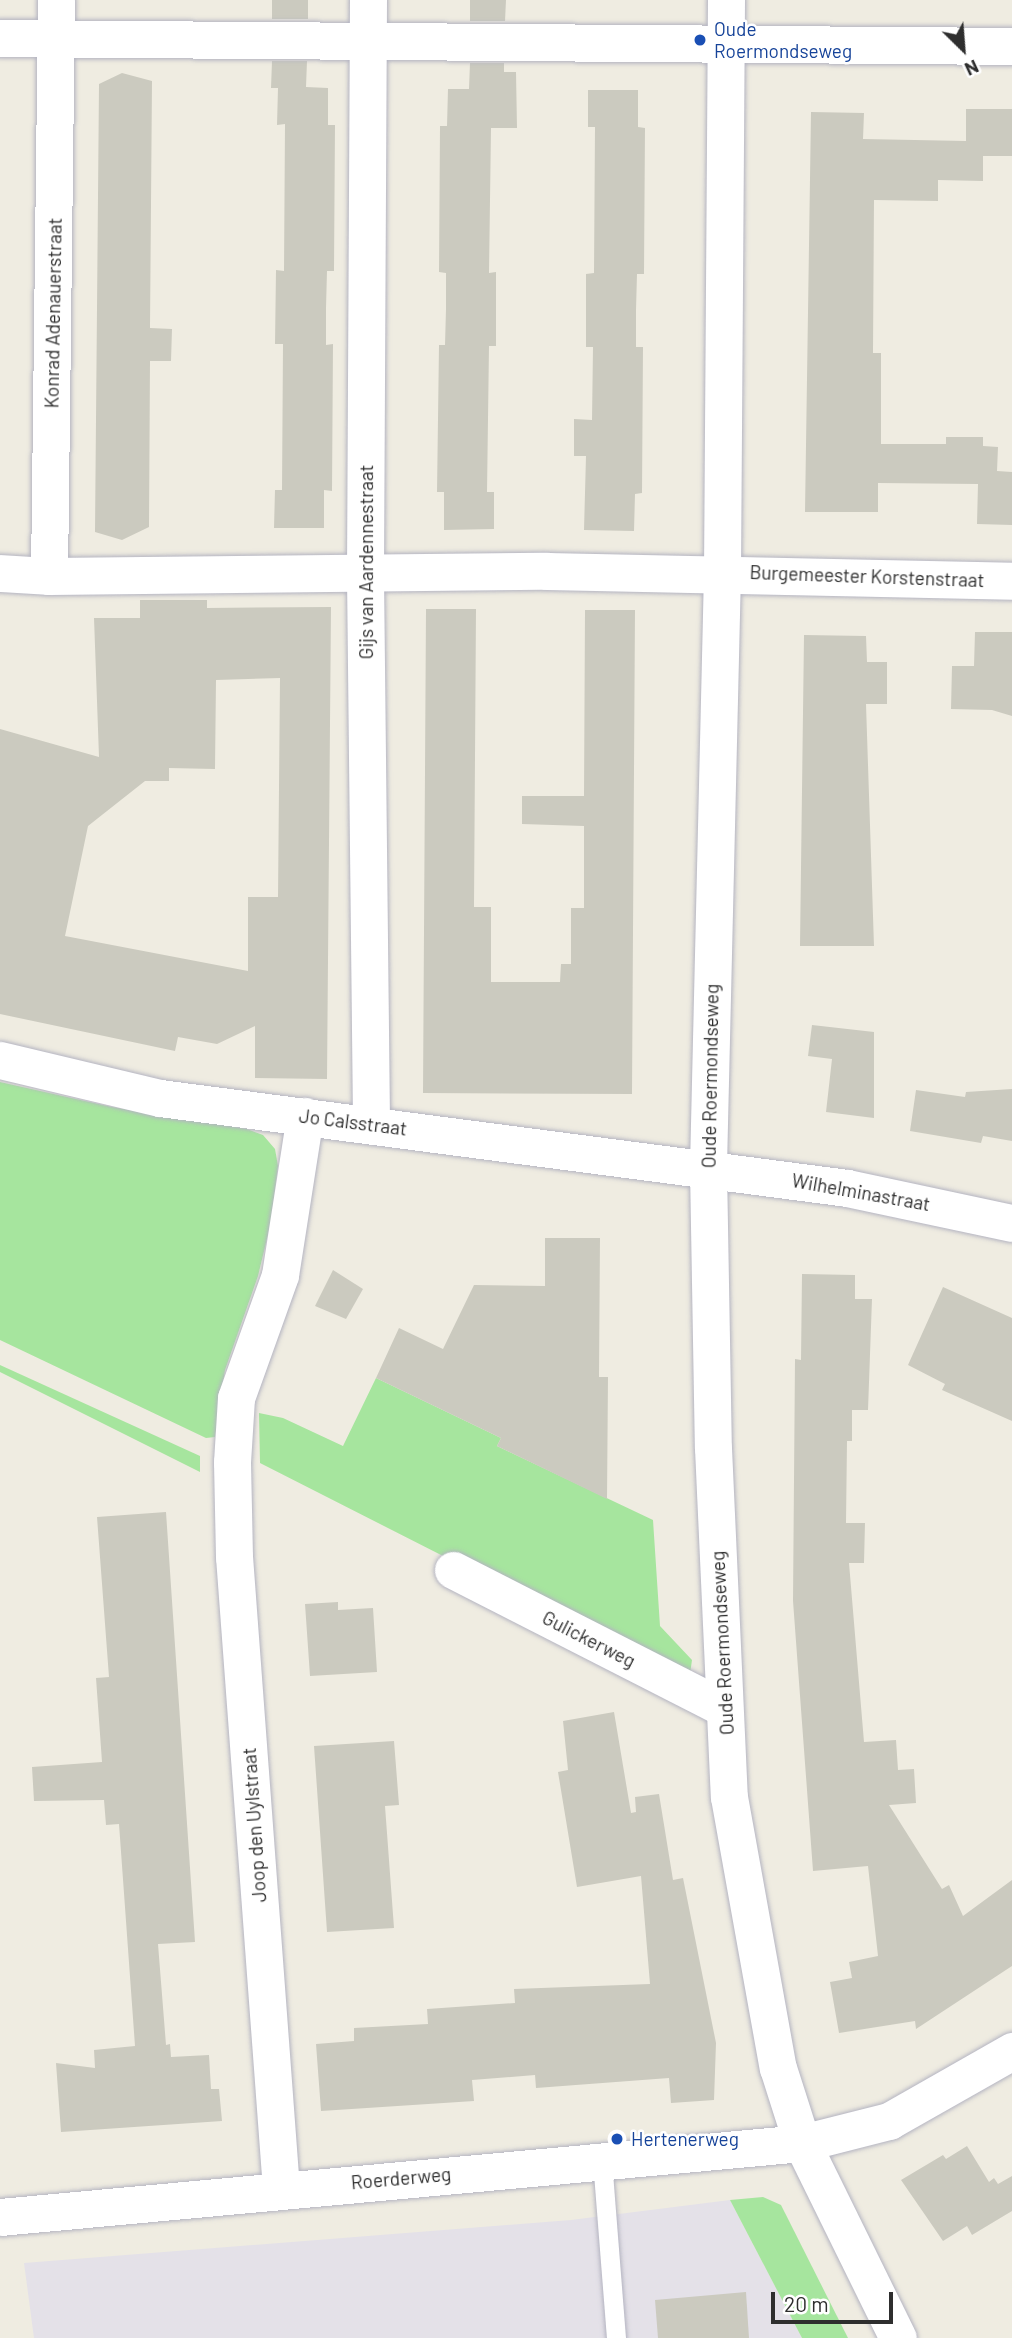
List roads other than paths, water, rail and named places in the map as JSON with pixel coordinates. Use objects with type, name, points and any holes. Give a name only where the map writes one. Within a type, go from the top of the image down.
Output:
[{"type":"street","name":"Konrad Adenauerstraat","points":[[49,576],[56,0]]},
{"type":"street","name":"Gijs van Aardennestraat","points":[[368,0],[365,575],[371,1124]]},
{"type":"street","name":"Oude Roermondseweg","points":[[726,0],[722,572],[708,1168],[713,1448],[724,1708],[732,1811],[778,2068],[803,2143]]},
{"type":"street","points":[[0,38],[367,40],[727,47],[1012,46]]},
{"type":"street","name":"Burgemeester Korstenstraat","points":[[49,576],[722,572],[1012,581]]},
{"type":"street","points":[[0,573],[49,576]]},
{"type":"street","name":"Jo Calsstraat","points":[[0,1060],[160,1098],[708,1168]]},
{"type":"street","name":"Joop den Uylstraat","points":[[281,2189],[234,1557],[232,1462],[236,1398],[280,1275],[305,1116]]},
{"type":"street","name":"Wilhelminastraat","points":[[708,1168],[847,1188],[1012,1223]]},
{"type":"street","name":"Gulickerweg","points":[[453,1570],[724,1708]]},
{"type":"street","name":"Roerderweg","points":[[0,2217],[803,2143],[889,2121],[1012,2051]]},
{"type":"street","points":[[803,2143],[898,2338]]},
{"type":"lane","points":[[602,2160],[616,2338]]},
{"type":"place","name":"Oude Roermondseweg","points":[[700,40]]},
{"type":"place","name":"Hertenerweg","points":[[617,2139]]}]
